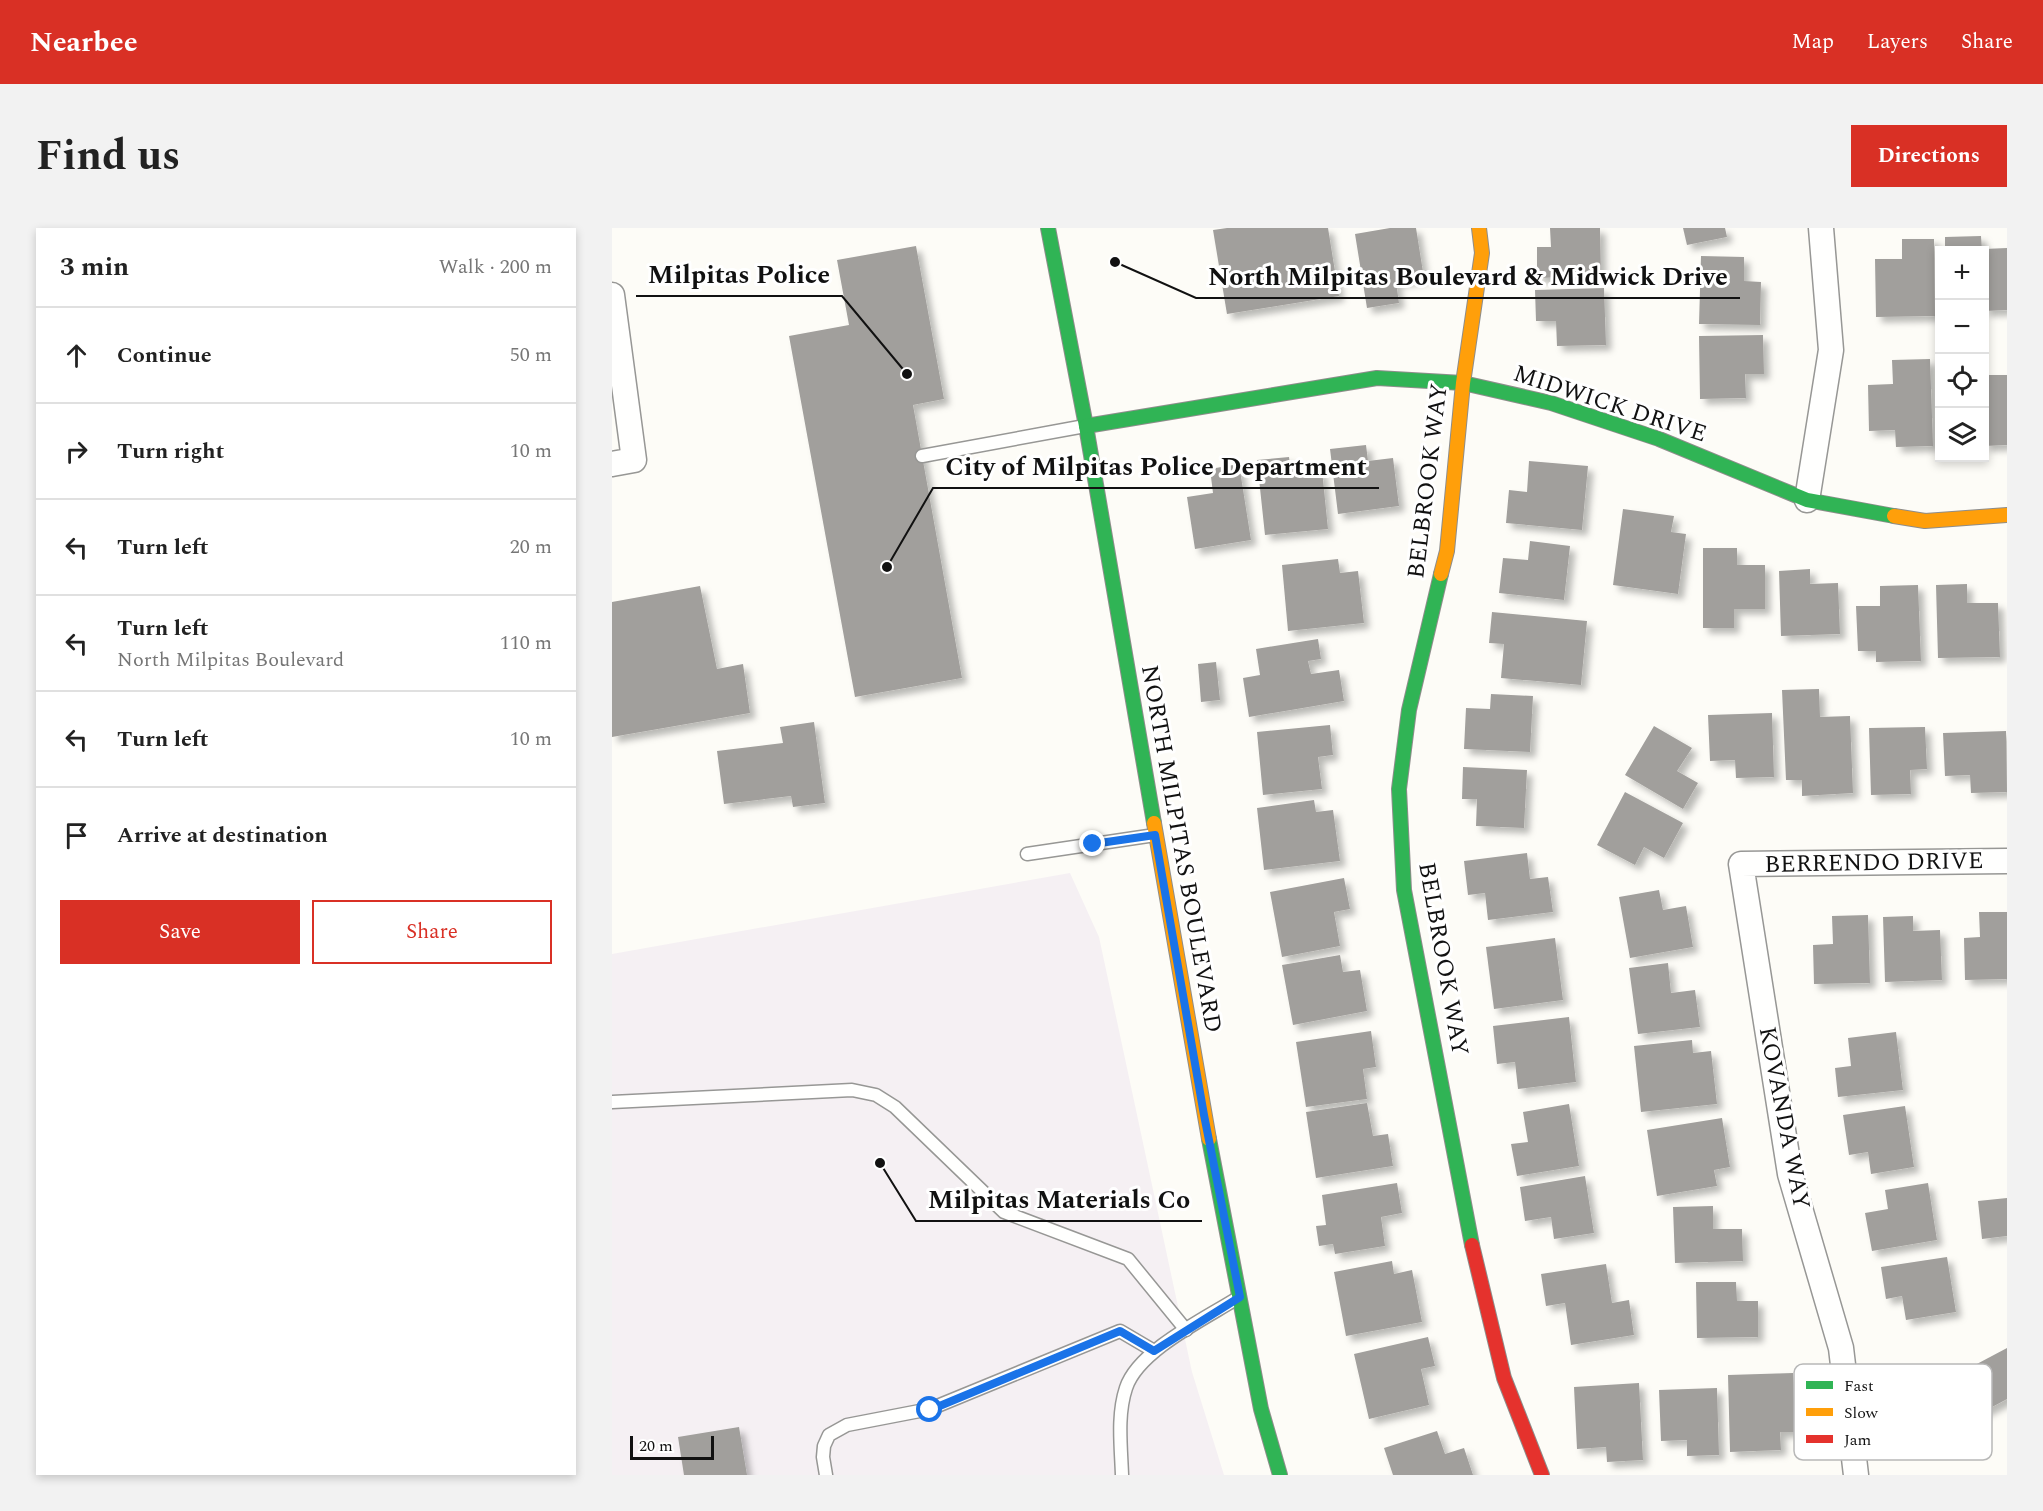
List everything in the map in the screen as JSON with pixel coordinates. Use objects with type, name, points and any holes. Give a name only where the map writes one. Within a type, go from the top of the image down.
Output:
[{"type":"street","name":"NORTH MILPITAS BOULEVARD","points":[[1048,228],[1086,426],[1204,1115],[1261,1408],[1280,1475]]},
{"type":"street","name":"BELBROOK WAY","points":[[1479,228],[1482,253],[1463,382],[1447,551],[1409,710],[1399,789],[1404,890],[1473,1250],[1504,1378],[1542,1475]]},
{"type":"street","points":[[1807,500],[1831,350],[1821,228]]},
{"type":"street","points":[[612,296],[634,460],[612,464]]},
{"type":"street","name":"MIDWICK DRIVE","points":[[1086,426],[1377,378],[1463,382],[1551,403],[1648,436],[1807,500],[1925,521],[2007,515]]},
{"type":"street","name":"BERRENDO DRIVE","points":[[1741,864],[2007,861]]},
{"type":"street","name":"KOVANDA WAY","points":[[1741,864],[1790,1174],[1841,1348],[1843,1364]]},
{"type":"street","name":"KOVANDA WAY","points":[[1854,1460],[1856,1475]]},
{"type":"lane","points":[[922,456],[1086,426]]},
{"type":"lane","points":[[1027,854],[1155,835]]},
{"type":"lane","points":[[612,1102],[852,1090],[876,1095],[895,1107],[913,1123],[1004,1212],[1128,1259],[1186,1330]]},
{"type":"lane","points":[[1122,1475],[1120,1420],[1126,1386],[1138,1365],[1154,1351],[1240,1297]]},
{"type":"lane","points":[[826,1475],[824,1446],[829,1435],[847,1425],[930,1410],[1120,1331],[1154,1351]]},
{"type":"shaded area","points":[[1070,873],[1099,937],[1192,1372],[1224,1475],[612,1475],[612,954]]},
{"type":"building","points":[[1328,228],[1339,296],[1227,314],[1213,230]]},
{"type":"building","points":[[1390,228],[1416,228],[1424,278],[1396,282],[1399,303],[1367,308],[1355,234]]},
{"type":"building","points":[[1550,228],[1600,228],[1601,276],[1537,278],[1537,247],[1551,247]]},
{"type":"building","points":[[1683,228],[1725,228],[1727,237],[1687,245]]},
{"type":"building","points":[[1981,236],[1982,246],[1945,246],[1945,237]]},
{"type":"building","points":[[1902,239],[1934,239],[1935,316],[1876,317],[1875,259],[1902,259]]},
{"type":"building","points":[[916,246],[944,399],[913,405],[962,678],[855,697],[789,336],[849,325],[837,260]]},
{"type":"building","points":[[2007,248],[2007,310],[1989,311],[1989,249]]},
{"type":"building","points":[[1701,256],[1744,257],[1744,281],[1761,282],[1760,325],[1699,324]]},
{"type":"building","points":[[1604,288],[1606,345],[1557,346],[1556,321],[1536,321],[1535,290]]},
{"type":"building","points":[[1763,335],[1764,374],[1745,374],[1746,398],[1700,399],[1699,336]]},
{"type":"building","points":[[1930,359],[1933,446],[1896,447],[1895,430],[1869,431],[1868,385],[1893,384],[1892,360]]},
{"type":"building","points":[[1989,375],[2007,375],[2007,445],[1989,446]]},
{"type":"building","points":[[1366,445],[1368,461],[1393,458],[1399,506],[1338,514],[1330,449]]},
{"type":"building","points":[[1289,457],[1291,473],[1322,470],[1328,529],[1265,535],[1257,460]]},
{"type":"building","points":[[1529,461],[1588,466],[1582,530],[1506,523],[1509,490],[1527,492]]},
{"type":"building","points":[[1239,464],[1251,540],[1195,549],[1187,497],[1213,493],[1210,469]]},
{"type":"building","points":[[1623,509],[1674,516],[1671,532],[1686,534],[1678,594],[1613,585]]},
{"type":"building","points":[[1530,541],[1570,546],[1564,600],[1499,593],[1503,558],[1528,560]]},
{"type":"building","points":[[1703,548],[1737,548],[1737,565],[1765,565],[1765,609],[1734,609],[1734,628],[1703,628]]},
{"type":"building","points":[[1338,559],[1340,573],[1358,571],[1364,623],[1288,631],[1282,565]]},
{"type":"building","points":[[1810,569],[1810,584],[1838,583],[1840,634],[1781,636],[1779,571]]},
{"type":"building","points":[[1967,584],[1967,603],[1998,603],[2000,657],[1938,658],[1936,585]]},
{"type":"building","points":[[1918,585],[1921,661],[1876,662],[1876,651],[1858,651],[1856,606],[1880,606],[1880,586]]},
{"type":"building","points":[[700,586],[717,669],[743,664],[750,713],[612,737],[612,602]]},
{"type":"building","points":[[1492,612],[1587,621],[1581,685],[1501,678],[1504,644],[1489,643]]},
{"type":"building","points":[[1318,639],[1321,659],[1308,661],[1311,674],[1339,670],[1344,701],[1249,717],[1243,678],[1260,675],[1256,649]]},
{"type":"building","points":[[1216,662],[1220,700],[1201,702],[1198,664]]},
{"type":"building","points":[[1819,689],[1820,717],[1850,716],[1853,793],[1802,796],[1802,780],[1786,780],[1782,690]]},
{"type":"building","points":[[1491,694],[1533,696],[1530,752],[1464,749],[1466,708],[1490,709]]},
{"type":"building","points":[[1772,713],[1774,777],[1736,778],[1735,760],[1710,761],[1708,715]]},
{"type":"building","points":[[814,722],[825,803],[793,807],[791,796],[724,804],[717,751],[783,743],[780,727]]},
{"type":"building","points":[[1330,725],[1333,755],[1318,757],[1322,789],[1263,795],[1257,732]]},
{"type":"building","points":[[1654,726],[1692,748],[1677,771],[1698,783],[1683,809],[1625,775]]},
{"type":"building","points":[[1925,727],[1927,769],[1910,770],[1911,794],[1871,795],[1869,728]]},
{"type":"building","points":[[2006,731],[2007,792],[1971,793],[1970,775],[1945,776],[1943,733]]},
{"type":"building","points":[[1463,767],[1527,770],[1524,828],[1476,826],[1477,799],[1462,799]]},
{"type":"building","points":[[1625,792],[1683,823],[1664,858],[1644,847],[1635,865],[1597,845]]},
{"type":"building","points":[[1314,800],[1316,812],[1333,810],[1340,861],[1264,870],[1257,808]]},
{"type":"building","points":[[1527,853],[1530,879],[1548,877],[1553,912],[1488,920],[1485,893],[1468,895],[1464,861]]},
{"type":"building","points":[[1344,878],[1350,909],[1334,912],[1340,946],[1282,957],[1270,892]]},
{"type":"building","points":[[1659,890],[1663,910],[1686,906],[1693,947],[1630,958],[1619,897]]},
{"type":"building","points":[[1979,912],[2007,912],[2007,979],[1965,980],[1964,938],[1980,937]]},
{"type":"building","points":[[1868,915],[1870,983],[1814,984],[1813,945],[1833,944],[1832,916]]},
{"type":"building","points":[[1913,916],[1913,931],[1940,930],[1942,980],[1885,982],[1883,917]]},
{"type":"building","points":[[1555,938],[1563,1000],[1494,1009],[1486,947]]},
{"type":"building","points":[[1340,955],[1343,972],[1360,970],[1367,1011],[1293,1025],[1282,965]]},
{"type":"building","points":[[1668,963],[1671,993],[1695,990],[1700,1027],[1638,1034],[1629,968]]},
{"type":"building","points":[[1569,1017],[1576,1082],[1518,1089],[1515,1062],[1497,1064],[1493,1026]]},
{"type":"building","points":[[1371,1031],[1376,1067],[1363,1069],[1367,1099],[1306,1107],[1296,1042]]},
{"type":"building","points":[[1896,1032],[1903,1090],[1838,1097],[1835,1068],[1851,1066],[1848,1038]]},
{"type":"building","points":[[1692,1040],[1693,1053],[1711,1051],[1717,1104],[1641,1112],[1634,1046]]},
{"type":"building","points":[[1367,1103],[1373,1136],[1388,1134],[1393,1166],[1316,1178],[1306,1112]]},
{"type":"building","points":[[1569,1104],[1579,1166],[1517,1176],[1511,1144],[1528,1142],[1523,1112]]},
{"type":"building","points":[[1905,1106],[1914,1167],[1871,1174],[1868,1152],[1849,1155],[1843,1115]]},
{"type":"building","points":[[1722,1118],[1730,1167],[1714,1170],[1717,1186],[1657,1196],[1647,1130]]},
{"type":"building","points":[[1585,1176],[1594,1233],[1554,1239],[1551,1217],[1525,1221],[1520,1187]]},
{"type":"building","points":[[1397,1183],[1402,1213],[1381,1217],[1385,1246],[1335,1254],[1333,1244],[1319,1246],[1316,1226],[1326,1225],[1322,1195]]},
{"type":"building","points":[[1928,1183],[1937,1240],[1872,1251],[1865,1213],[1888,1209],[1885,1190]]},
{"type":"building","points":[[2007,1198],[2007,1236],[1982,1239],[1978,1201]]},
{"type":"building","points":[[1713,1206],[1713,1229],[1742,1229],[1743,1261],[1675,1263],[1673,1207]]},
{"type":"building","points":[[1947,1257],[1956,1312],[1906,1320],[1902,1296],[1886,1299],[1881,1267]]},
{"type":"building","points":[[1392,1261],[1394,1274],[1412,1270],[1422,1322],[1346,1336],[1334,1272]]},
{"type":"building","points":[[1606,1264],[1612,1303],[1629,1300],[1634,1335],[1571,1345],[1565,1303],[1546,1306],[1541,1274]]},
{"type":"building","points":[[1696,1282],[1736,1282],[1737,1301],[1758,1301],[1758,1337],[1697,1338]]},
{"type":"building","points":[[1428,1337],[1435,1366],[1421,1369],[1429,1405],[1369,1419],[1354,1354]]},
{"type":"building","points":[[2007,1348],[2007,1399],[1992,1407],[1992,1364],[1977,1364]]},
{"type":"building","points":[[1793,1373],[1794,1432],[1780,1432],[1781,1450],[1730,1452],[1728,1375]]},
{"type":"building","points":[[1639,1383],[1643,1460],[1607,1462],[1606,1447],[1577,1449],[1574,1387]]},
{"type":"building","points":[[1717,1388],[1719,1455],[1687,1456],[1687,1440],[1661,1441],[1659,1390]]},
{"type":"building","points":[[739,1427],[747,1475],[684,1475],[678,1437]]},
{"type":"building","points":[[1437,1431],[1445,1454],[1464,1448],[1473,1475],[1393,1475],[1384,1448]]},
{"type":"traffic: fast","points":[[1048,228],[1086,426],[1154,823]]},
{"type":"traffic: fast","points":[[1086,426],[1377,378],[1463,383],[1551,403],[1659,439],[1807,500],[1894,516]]},
{"type":"traffic: fast","points":[[1441,574],[1409,710],[1399,789],[1404,890],[1472,1245]]},
{"type":"traffic: fast","points":[[1209,1139],[1261,1409],[1280,1475]]},
{"type":"traffic: slow","points":[[1441,574],[1447,551],[1463,383],[1482,253],[1479,228]]},
{"type":"traffic: slow","points":[[1894,516],[1925,521],[2007,515]]},
{"type":"traffic: slow","points":[[1154,823],[1209,1139]]},
{"type":"traffic: jam","points":[[1472,1245],[1504,1378],[1542,1475]]},
{"type":"place","name":"North Milpitas Boulevard & Midwick Drive","points":[[1115,262]]},
{"type":"place","name":"Milpitas Police","points":[[907,374]]},
{"type":"place","name":"City of Milpitas Police Department","points":[[887,567]]},
{"type":"place","name":"Milpitas Materials Co","points":[[880,1163]]},
{"type":"route","points":[[930,1410],[1120,1331],[1154,1351],[1240,1297],[1204,1115],[1155,835],[1093,844]]}]
